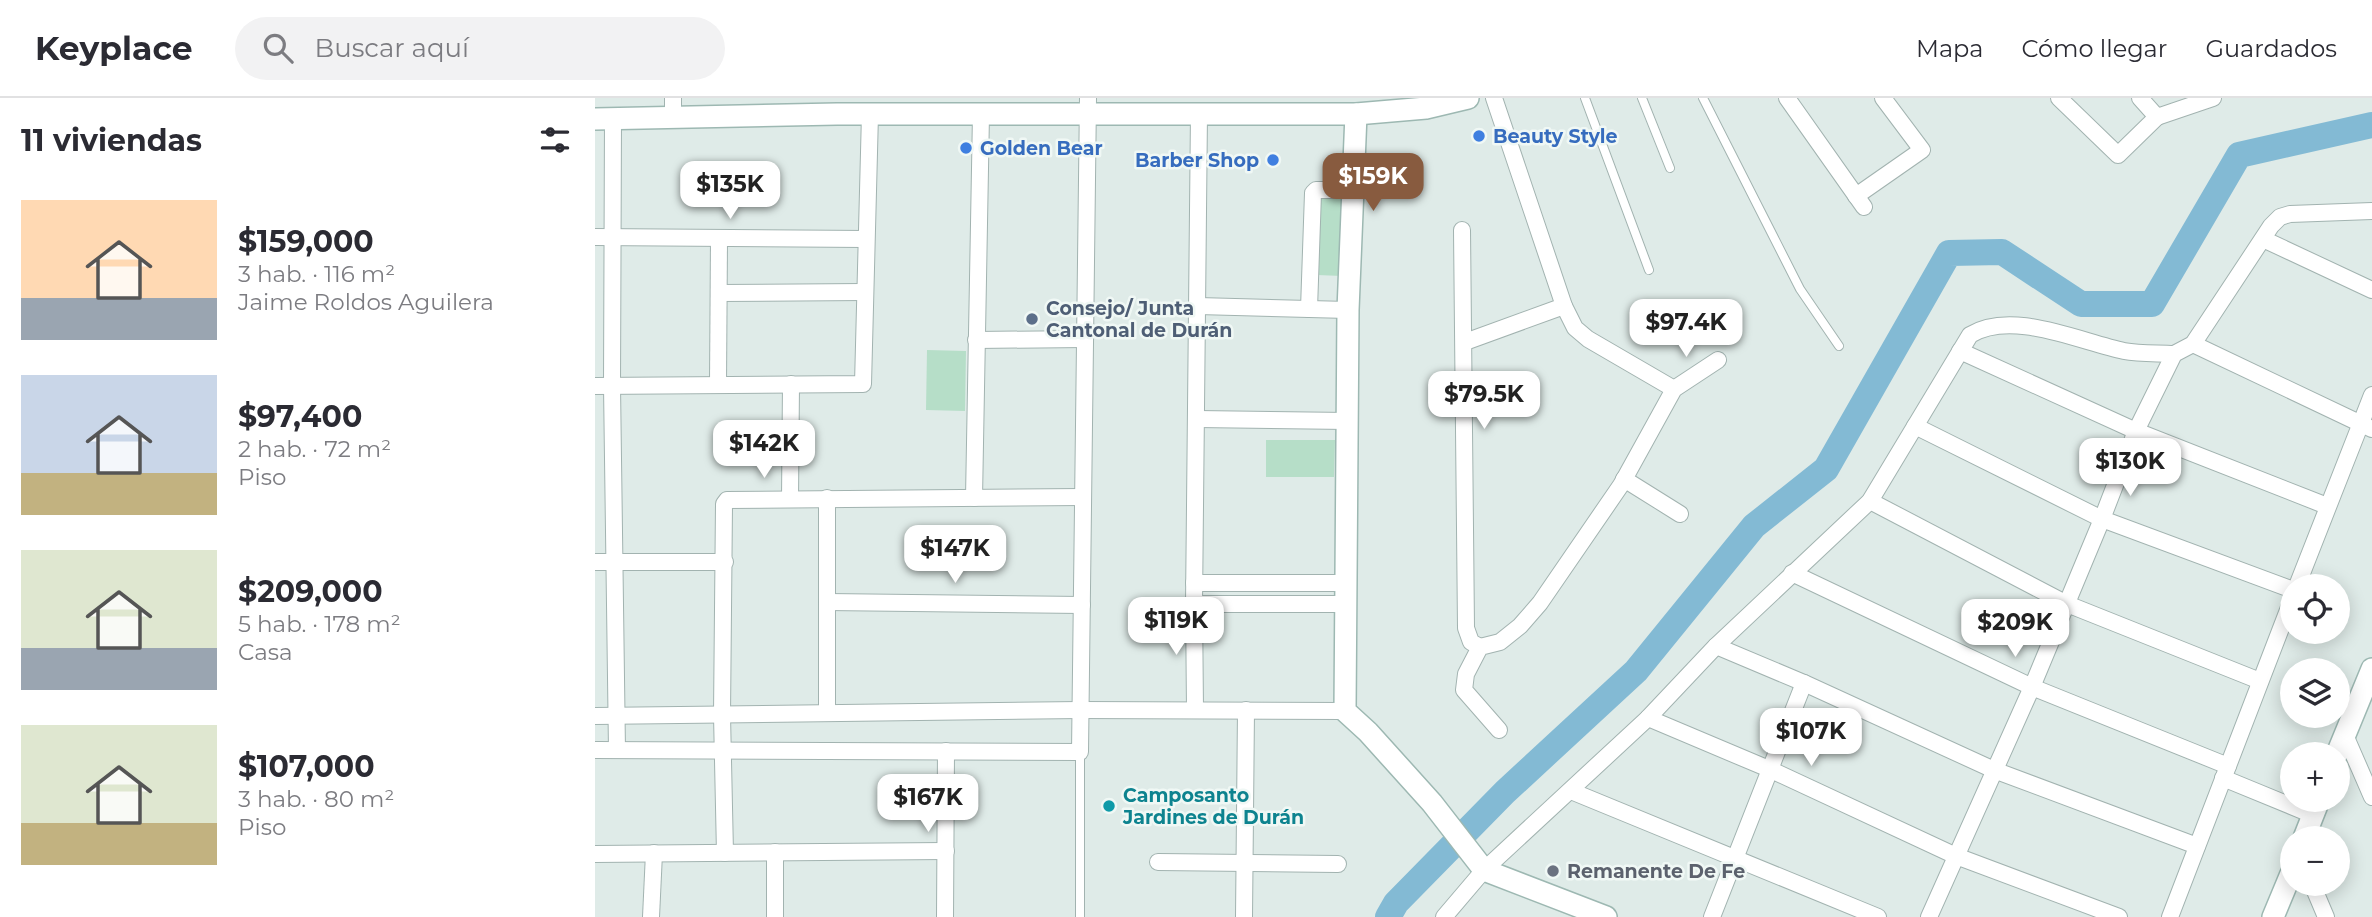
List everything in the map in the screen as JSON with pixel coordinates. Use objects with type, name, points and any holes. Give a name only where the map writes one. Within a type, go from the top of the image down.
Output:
[{"type":"street","points":[[617,750],[612,386],[614,236],[604,119],[673,108],[836,106],[870,114],[981,114],[1088,106],[1282,106],[1356,114],[1426,108],[1468,98]]},
{"type":"street","points":[[1494,98],[1564,306],[1575,328],[1588,339],[1674,389]]},
{"type":"street","points":[[1787,98],[1860,202],[1922,150],[1883,98]]},
{"type":"street","points":[[2059,98],[2118,155],[2157,117],[2213,98]]},
{"type":"street","points":[[2140,98],[2157,117]]},
{"type":"street","points":[[595,750],[1080,752],[1088,106]]},
{"type":"street","points":[[1195,710],[1193,604],[1198,306],[1207,108]]},
{"type":"street","points":[[595,386],[863,384],[870,114]]},
{"type":"street","points":[[974,498],[981,114]]},
{"type":"street","points":[[1345,711],[1348,310],[1356,114]]},
{"type":"street","points":[[1309,309],[1313,193],[1316,190],[1353,190]]},
{"type":"street","points":[[1444,917],[1481,866],[1571,791],[1648,718],[1716,646],[1870,501],[1970,335],[1987,326],[2028,327],[2127,352],[2174,354],[2193,344],[2280,217],[2290,214],[2372,211]]},
{"type":"street","points":[[1462,230],[1466,628],[1471,642],[1480,647],[1500,642],[1520,626],[1540,603],[1624,479],[1674,389],[1718,360]]},
{"type":"street","points":[[595,237],[866,239]]},
{"type":"street","points":[[718,384],[719,239]]},
{"type":"street","points":[[2263,239],[2372,290]]},
{"type":"street","points":[[719,293],[865,292]]},
{"type":"street","points":[[1198,306],[1348,310]]},
{"type":"street","points":[[1465,342],[1564,306]]},
{"type":"street","points":[[976,341],[1085,339]]},
{"type":"street","points":[[2193,344],[2366,426]]},
{"type":"street","points":[[1960,351],[2136,431],[2327,506]]},
{"type":"street","points":[[1929,917],[2032,687],[2136,431],[2174,354]]},
{"type":"street","points":[[790,384],[790,499]]},
{"type":"street","points":[[2302,574],[2327,506],[2366,426],[2372,395]]},
{"type":"street","points":[[1197,419],[1347,421]]},
{"type":"street","points":[[1915,426],[2102,519],[2280,585]]},
{"type":"street","points":[[1624,479],[1680,514]]},
{"type":"street","points":[[725,853],[724,504],[727,500],[1083,497]]},
{"type":"street","points":[[827,498],[827,713]]},
{"type":"street","points":[[1870,501],[2067,604],[2260,681]]},
{"type":"street","points":[[595,562],[725,562]]},
{"type":"street","points":[[1793,573],[2032,687],[2225,772],[2280,793]]},
{"type":"street","points":[[1194,583],[1345,593]]},
{"type":"street","points":[[1193,604],[1345,593]]},
{"type":"street","points":[[827,602],[1082,605]]},
{"type":"street","points":[[2170,917],[2280,630]]},
{"type":"street","points":[[1716,646],[1994,769],[2197,846]]},
{"type":"street","points":[[1480,647],[1466,674],[1464,690],[1499,730]]},
{"type":"street","points":[[2342,742],[2372,669]]},
{"type":"street","points":[[1712,917],[1804,683]]},
{"type":"street","points":[[595,716],[1080,710],[1345,711],[1368,732],[1432,803],[1481,866],[1607,917]]},
{"type":"street","points":[[1244,917],[1246,710]]},
{"type":"street","points":[[1648,718],[1769,769],[1957,856],[2119,917]]},
{"type":"street","points":[[946,751],[946,917]]},
{"type":"street","points":[[2350,760],[2372,797]]},
{"type":"street","points":[[1571,791],[1878,917]]},
{"type":"street","points":[[595,854],[946,851]]},
{"type":"street","points":[[775,852],[775,917]]},
{"type":"street","points":[[651,917],[654,853]]},
{"type":"street","points":[[1158,862],[1338,864]]},
{"type":"street","points":[[2273,917],[2282,896]]},
{"type":"street","points":[[2317,896],[2326,917]]},
{"type":"lane","points":[[1585,98],[1649,270]]},
{"type":"lane","points":[[1642,98],[1670,168]]},
{"type":"lane","points":[[1703,98],[1800,289],[1839,346]]},
{"type":"lane","points":[[1080,752],[1080,917]]},
{"type":"green space","points":[[1319,192],[1343,192],[1342,276],[1317,275]]},
{"type":"green space","points":[[927,350],[966,351],[965,411],[926,410]]},
{"type":"green space","points":[[1266,440],[1335,440],[1334,477],[1266,477]]},
{"type":"waterway","points":[[1388,917],[1396,903],[1505,792],[1636,671],[1754,526],[1826,469],[1949,253],[2002,252],[2081,304],[2152,304],[2239,155],[2372,125]]},
{"type":"place","name":"Beauty Style","points":[[1479,136]]},
{"type":"place","name":"Golden Bear","points":[[966,148]]},
{"type":"place","name":"Barber Shop","points":[[1273,160]]},
{"type":"place","name":"Consejo/ Junta Cantonal de Durán","points":[[1032,319]]},
{"type":"place","name":"Camposanto Jardines de Durán","points":[[1109,806]]},
{"type":"place","name":"Remanente De Fe","points":[[1553,871]]}]
